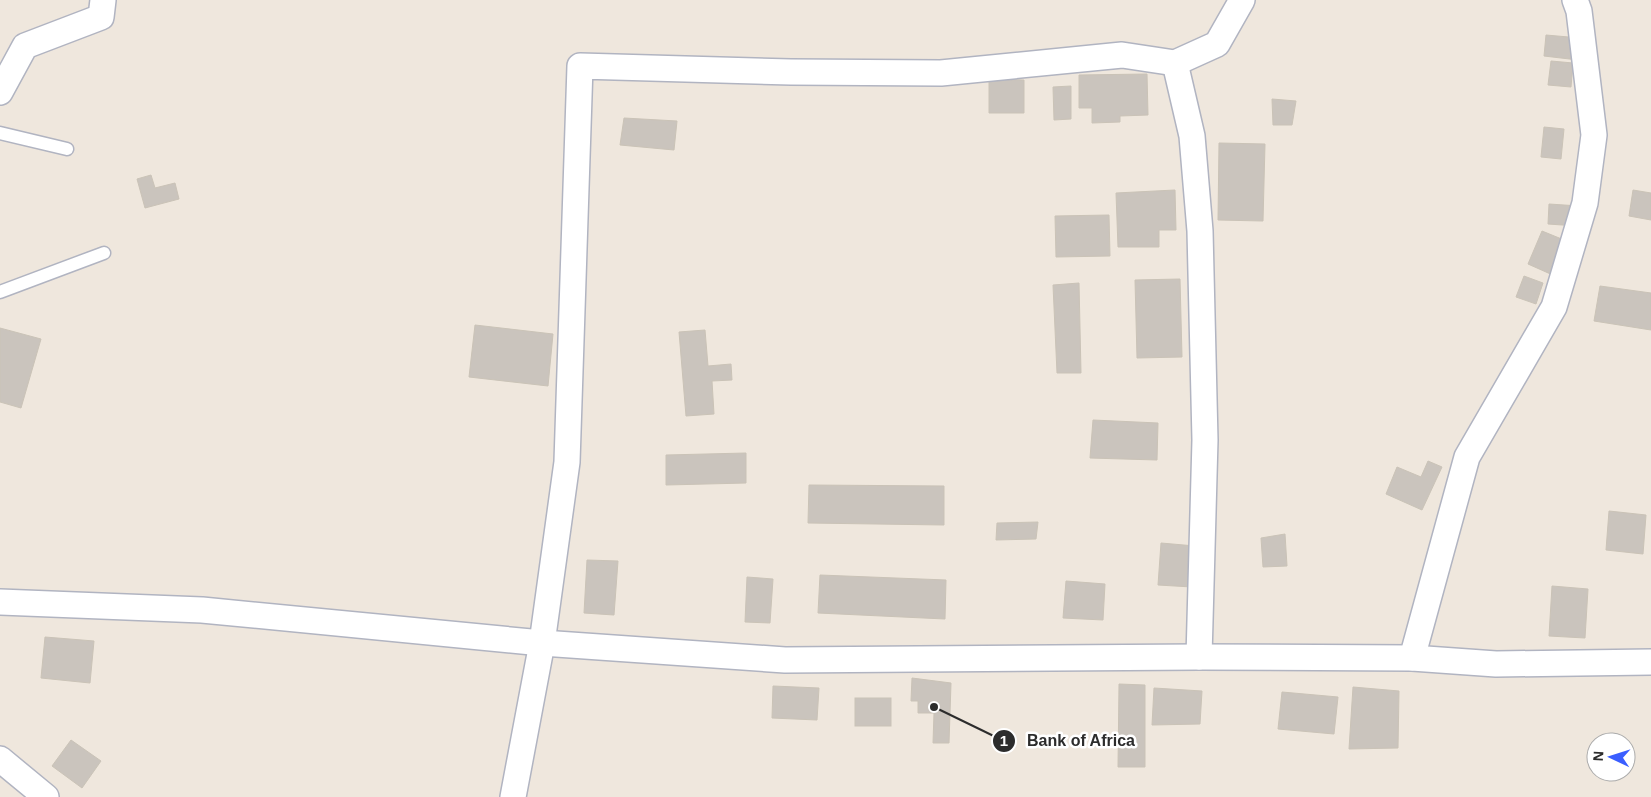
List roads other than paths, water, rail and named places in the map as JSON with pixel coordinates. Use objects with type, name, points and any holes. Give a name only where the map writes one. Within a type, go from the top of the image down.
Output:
[{"type":"street","points":[[0,92],[25,46],[101,17],[103,0]]},
{"type":"street","points":[[513,797],[542,643],[567,462],[580,66],[791,72],[941,73],[1122,55],[1175,62],[1217,44],[1242,0]]},
{"type":"street","points":[[1412,658],[1467,457],[1554,307],[1585,203],[1594,135],[1580,11],[1575,0]]},
{"type":"street","points":[[1175,62],[1192,136],[1200,231],[1205,440],[1199,657]]},
{"type":"street","points":[[0,602],[202,610],[542,643],[785,660],[1199,657],[1412,658],[1496,664],[1651,662]]},
{"type":"street","points":[[0,759],[46,797]]},
{"type":"lane","points":[[0,132],[67,149]]},
{"type":"lane","points":[[0,292],[104,253]]},
{"type":"place","name":"Bank of Africa","points":[[934,707]]}]
